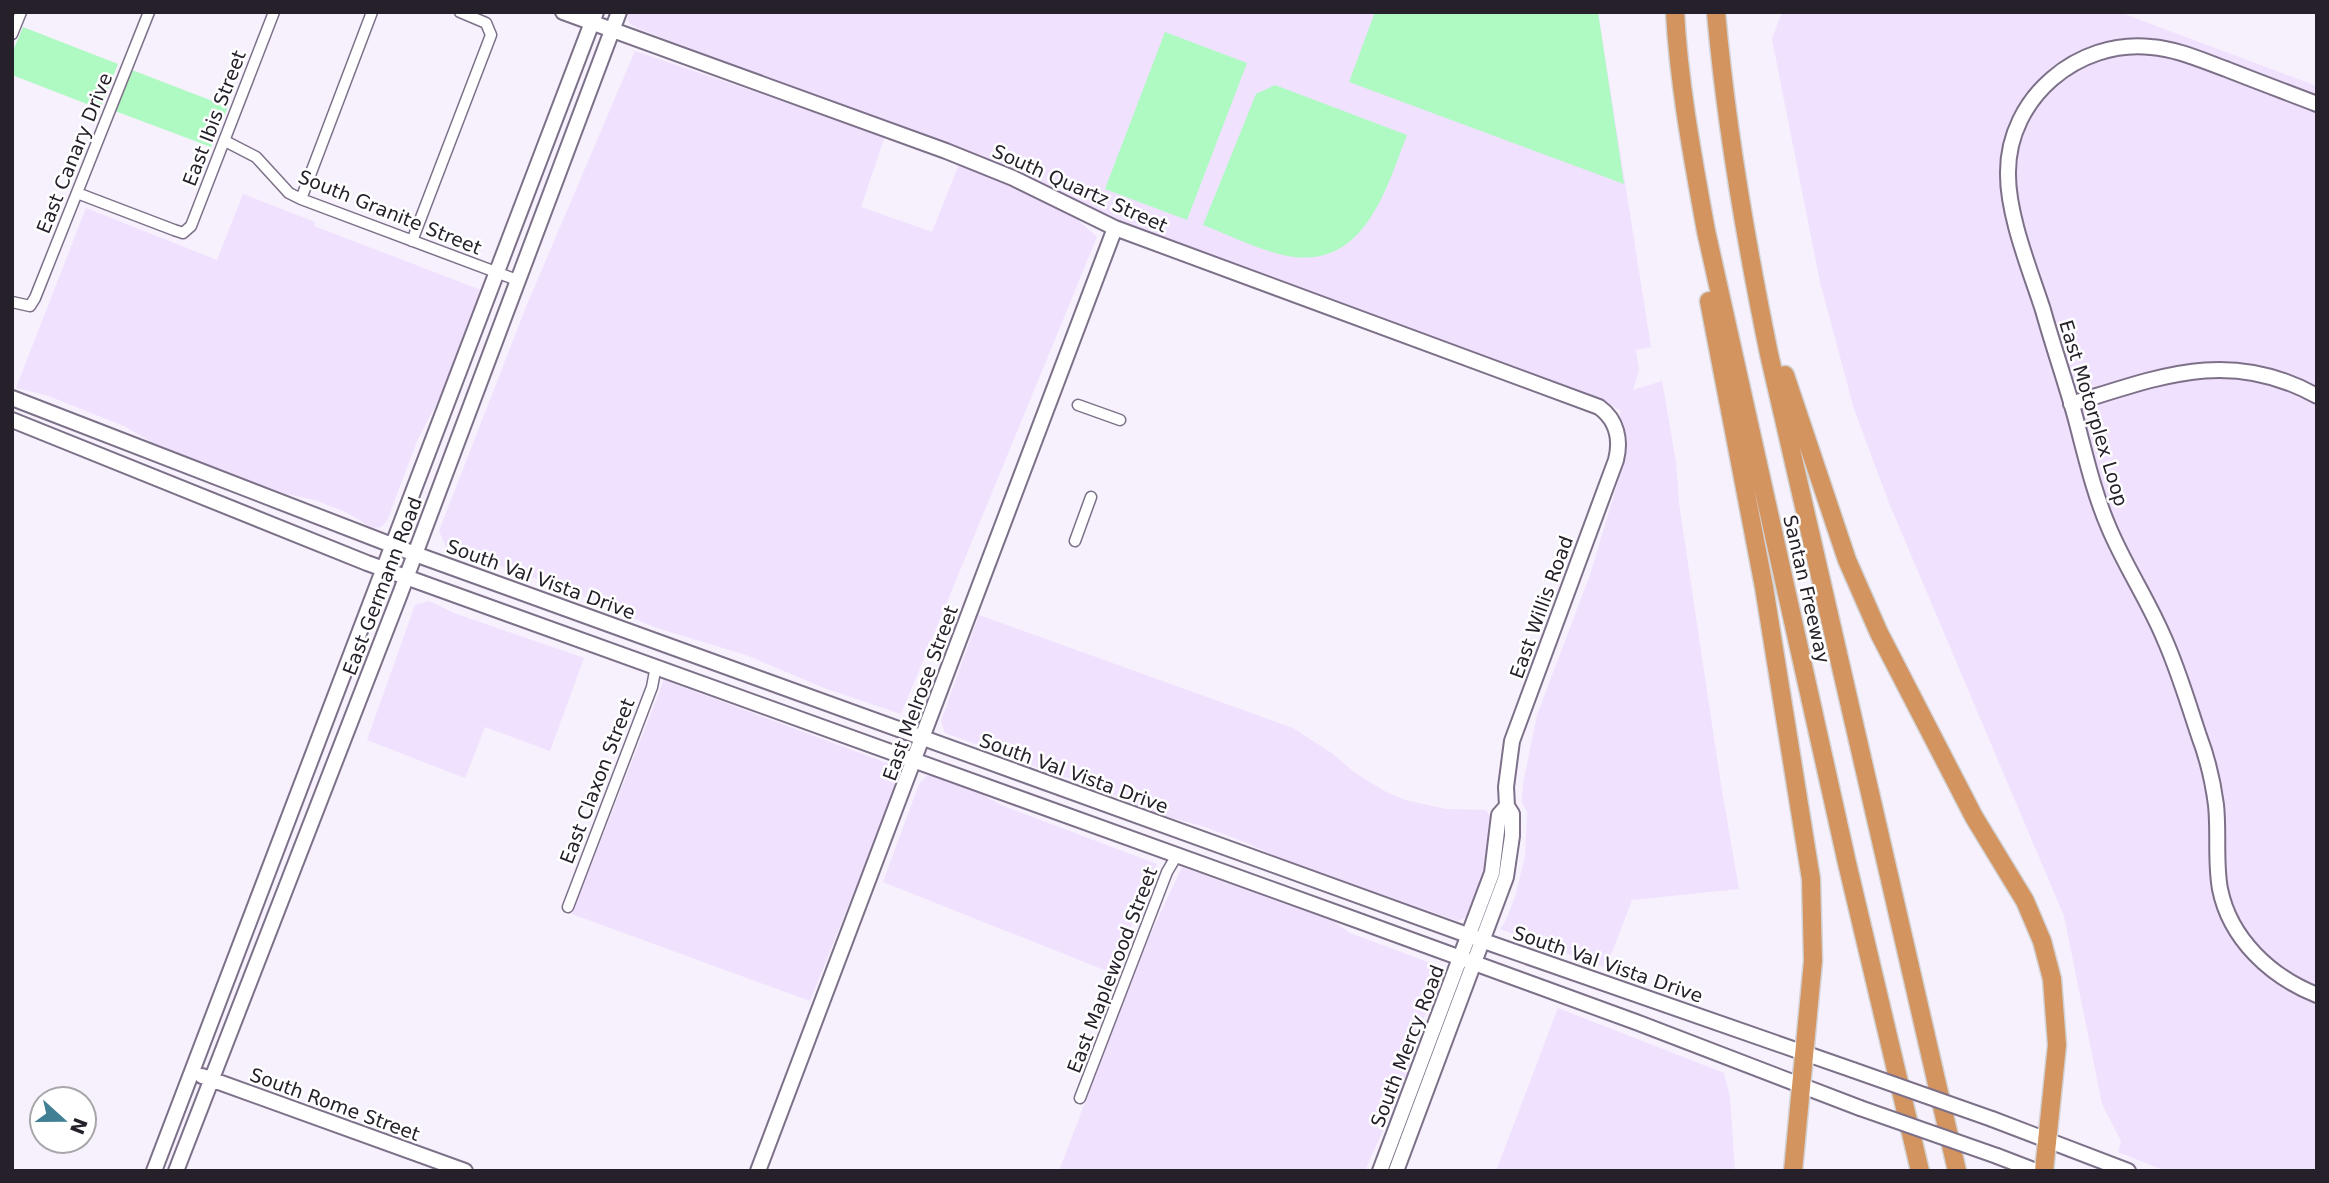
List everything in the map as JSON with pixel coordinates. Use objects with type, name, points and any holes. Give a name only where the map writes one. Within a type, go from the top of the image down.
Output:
[{"type":"highway","name":"Santan Freeway","points":[[1675,12],[1692,158],[1706,231],[1847,863],[1920,1171]]},
{"type":"highway","name":"Santan Freeway","points":[[1716,12],[1754,283],[1956,1171]]},
{"type":"highway","points":[[1706,231],[1705,279],[1764,587],[1811,878],[1813,961],[1793,1171]]},
{"type":"highway","points":[[1754,283],[1772,319],[1788,389],[1852,572],[1923,721],[2025,901],[2042,941],[2052,979],[2057,1045],[2044,1171]]},
{"type":"main road","name":"South Quartz Street","points":[[563,12],[594,17],[613,29],[985,166],[1115,228],[1599,407],[1614,424]]},
{"type":"main road","name":"East Germann Road","points":[[176,1171],[406,578],[619,12]]},
{"type":"main road","name":"East Germann Road","points":[[154,1171],[594,17]]},
{"type":"main road","name":"East Motorplex Loop","points":[[2317,104],[2186,55],[2149,46],[2117,48],[2085,57],[2062,70],[2044,85],[2016,130],[2008,163],[2008,189],[2086,464],[2108,526],[2164,636],[2203,747],[2216,804],[2218,875],[2227,909],[2239,935],[2256,955],[2283,978],[2317,995]]},
{"type":"main road","name":"East Melrose Street","points":[[758,1171],[1115,228]]},
{"type":"main road","points":[[2071,404],[2160,376],[2211,369],[2263,375],[2293,384],[2317,396]]},
{"type":"main road","points":[[16,399],[12,419],[406,578],[1177,855],[2036,1171]]},
{"type":"main road","name":"South Val Vista Drive","points":[[16,399],[393,546],[923,740],[1992,1119],[2128,1171]]},
{"type":"main road","name":"East Willis Road","points":[[1484,941],[1510,859],[1512,814],[1507,806],[1507,773],[1512,741],[1616,460],[1619,445],[1614,424]]},
{"type":"main road","points":[[185,489],[192,468]]},
{"type":"main road","points":[[656,666],[664,645]]},
{"type":"main road","name":"East Willis Road","points":[[1469,935],[1492,873],[1499,815],[1507,806]]},
{"type":"main road","points":[[1177,855],[1185,833]]},
{"type":"main road","name":"South Mercy Road","points":[[1396,1171],[1468,961],[1469,935]]},
{"type":"main road","name":"South Mercy Road","points":[[1380,1171],[1468,961],[1484,941]]},
{"type":"main road","name":"South Rome Street","points":[[192,1073],[464,1171]]},
{"type":"street","points":[[12,34],[21,12]]},
{"type":"street","name":"East Canary Drive","points":[[12,302],[30,306],[36,298],[149,12]]},
{"type":"street","name":"East Ibis Street","points":[[77,193],[183,233],[191,226],[274,12]]},
{"type":"street","points":[[301,199],[372,12]]},
{"type":"street","points":[[412,241],[491,35],[485,23],[460,12]]},
{"type":"street","name":"South Granite Street","points":[[225,141],[256,157],[284,187],[301,199],[517,280]]},
{"type":"street","points":[[1079,405],[1120,420]]},
{"type":"street","points":[[1074,541],[1091,497]]},
{"type":"street","name":"East Claxon Street","points":[[568,907],[652,687],[656,666]]},
{"type":"street","name":"East Maplewood Street","points":[[1080,1098],[1163,883],[1177,855]]},
{"type":"shaded area","points":[[628,12],[1598,12],[1651,347],[1636,350],[1639,370],[1633,390],[1662,381],[1676,462],[1679,503],[1721,785],[1739,889],[1632,900],[1606,968],[1500,929],[1515,897],[1525,856],[1527,812],[1522,803],[1523,784],[1537,715],[1590,575],[1626,455],[1627,438],[1619,414],[1622,412],[1603,400],[1132,227],[1024,175],[637,28],[628,22]]},
{"type":"shaded area","points":[[1782,12],[2119,12],[2317,86],[2317,1171],[2166,1171],[2118,1152],[2121,1141],[2102,1104],[2064,916],[1889,503],[1854,409],[1820,282],[1772,39]]},
{"type":"shaded area","points":[[635,51],[885,136],[861,207],[932,232],[959,164],[984,173],[1073,216],[1097,237],[901,714],[824,688],[746,655],[654,627],[566,589],[446,547],[439,531],[526,307]]},
{"type":"shaded area","points":[[243,194],[315,222],[314,226],[481,290],[447,383],[417,441],[387,521],[381,527],[372,528],[346,512],[315,500],[286,494],[155,444],[124,426],[46,395],[16,388],[86,208],[217,260]]},
{"type":"shaded area","points":[[429,601],[454,613],[584,658],[550,751],[485,727],[465,778],[367,740],[415,605]]},
{"type":"shaded area","points":[[979,615],[1293,728],[1333,754],[1355,773],[1405,800],[1446,809],[1486,810],[1491,818],[1487,865],[1468,916],[1458,921],[1279,858],[1205,827],[1144,810],[1077,780],[1049,774],[1026,762],[945,733],[941,721]]},
{"type":"shaded area","points":[[664,680],[903,769],[810,1001],[572,914]]},
{"type":"shaded area","points":[[932,775],[972,789],[1001,805],[1157,864],[1112,973],[883,882],[919,784]]},
{"type":"shaded area","points":[[1182,867],[1333,921],[1350,933],[1436,965],[1443,972],[1412,1046],[1408,1073],[1365,1171],[1059,1171],[1143,950]]},
{"type":"shaded area","points":[[1558,1008],[1724,1073],[1730,1097],[1735,1171],[1496,1171]]},
{"type":"green space","points":[[1375,12],[1598,12],[1624,184],[1349,82]]},
{"type":"green space","points":[[23,27],[118,64],[100,109],[12,75],[12,53]]},
{"type":"green space","points":[[1165,32],[1247,63],[1187,220],[1105,189]]},
{"type":"green space","points":[[132,70],[228,107],[211,147],[115,111]]},
{"type":"green space","points":[[1275,85],[1407,135],[1390,180],[1367,223],[1352,240],[1333,252],[1310,257],[1283,255],[1253,246],[1203,225],[1256,94]]}]
